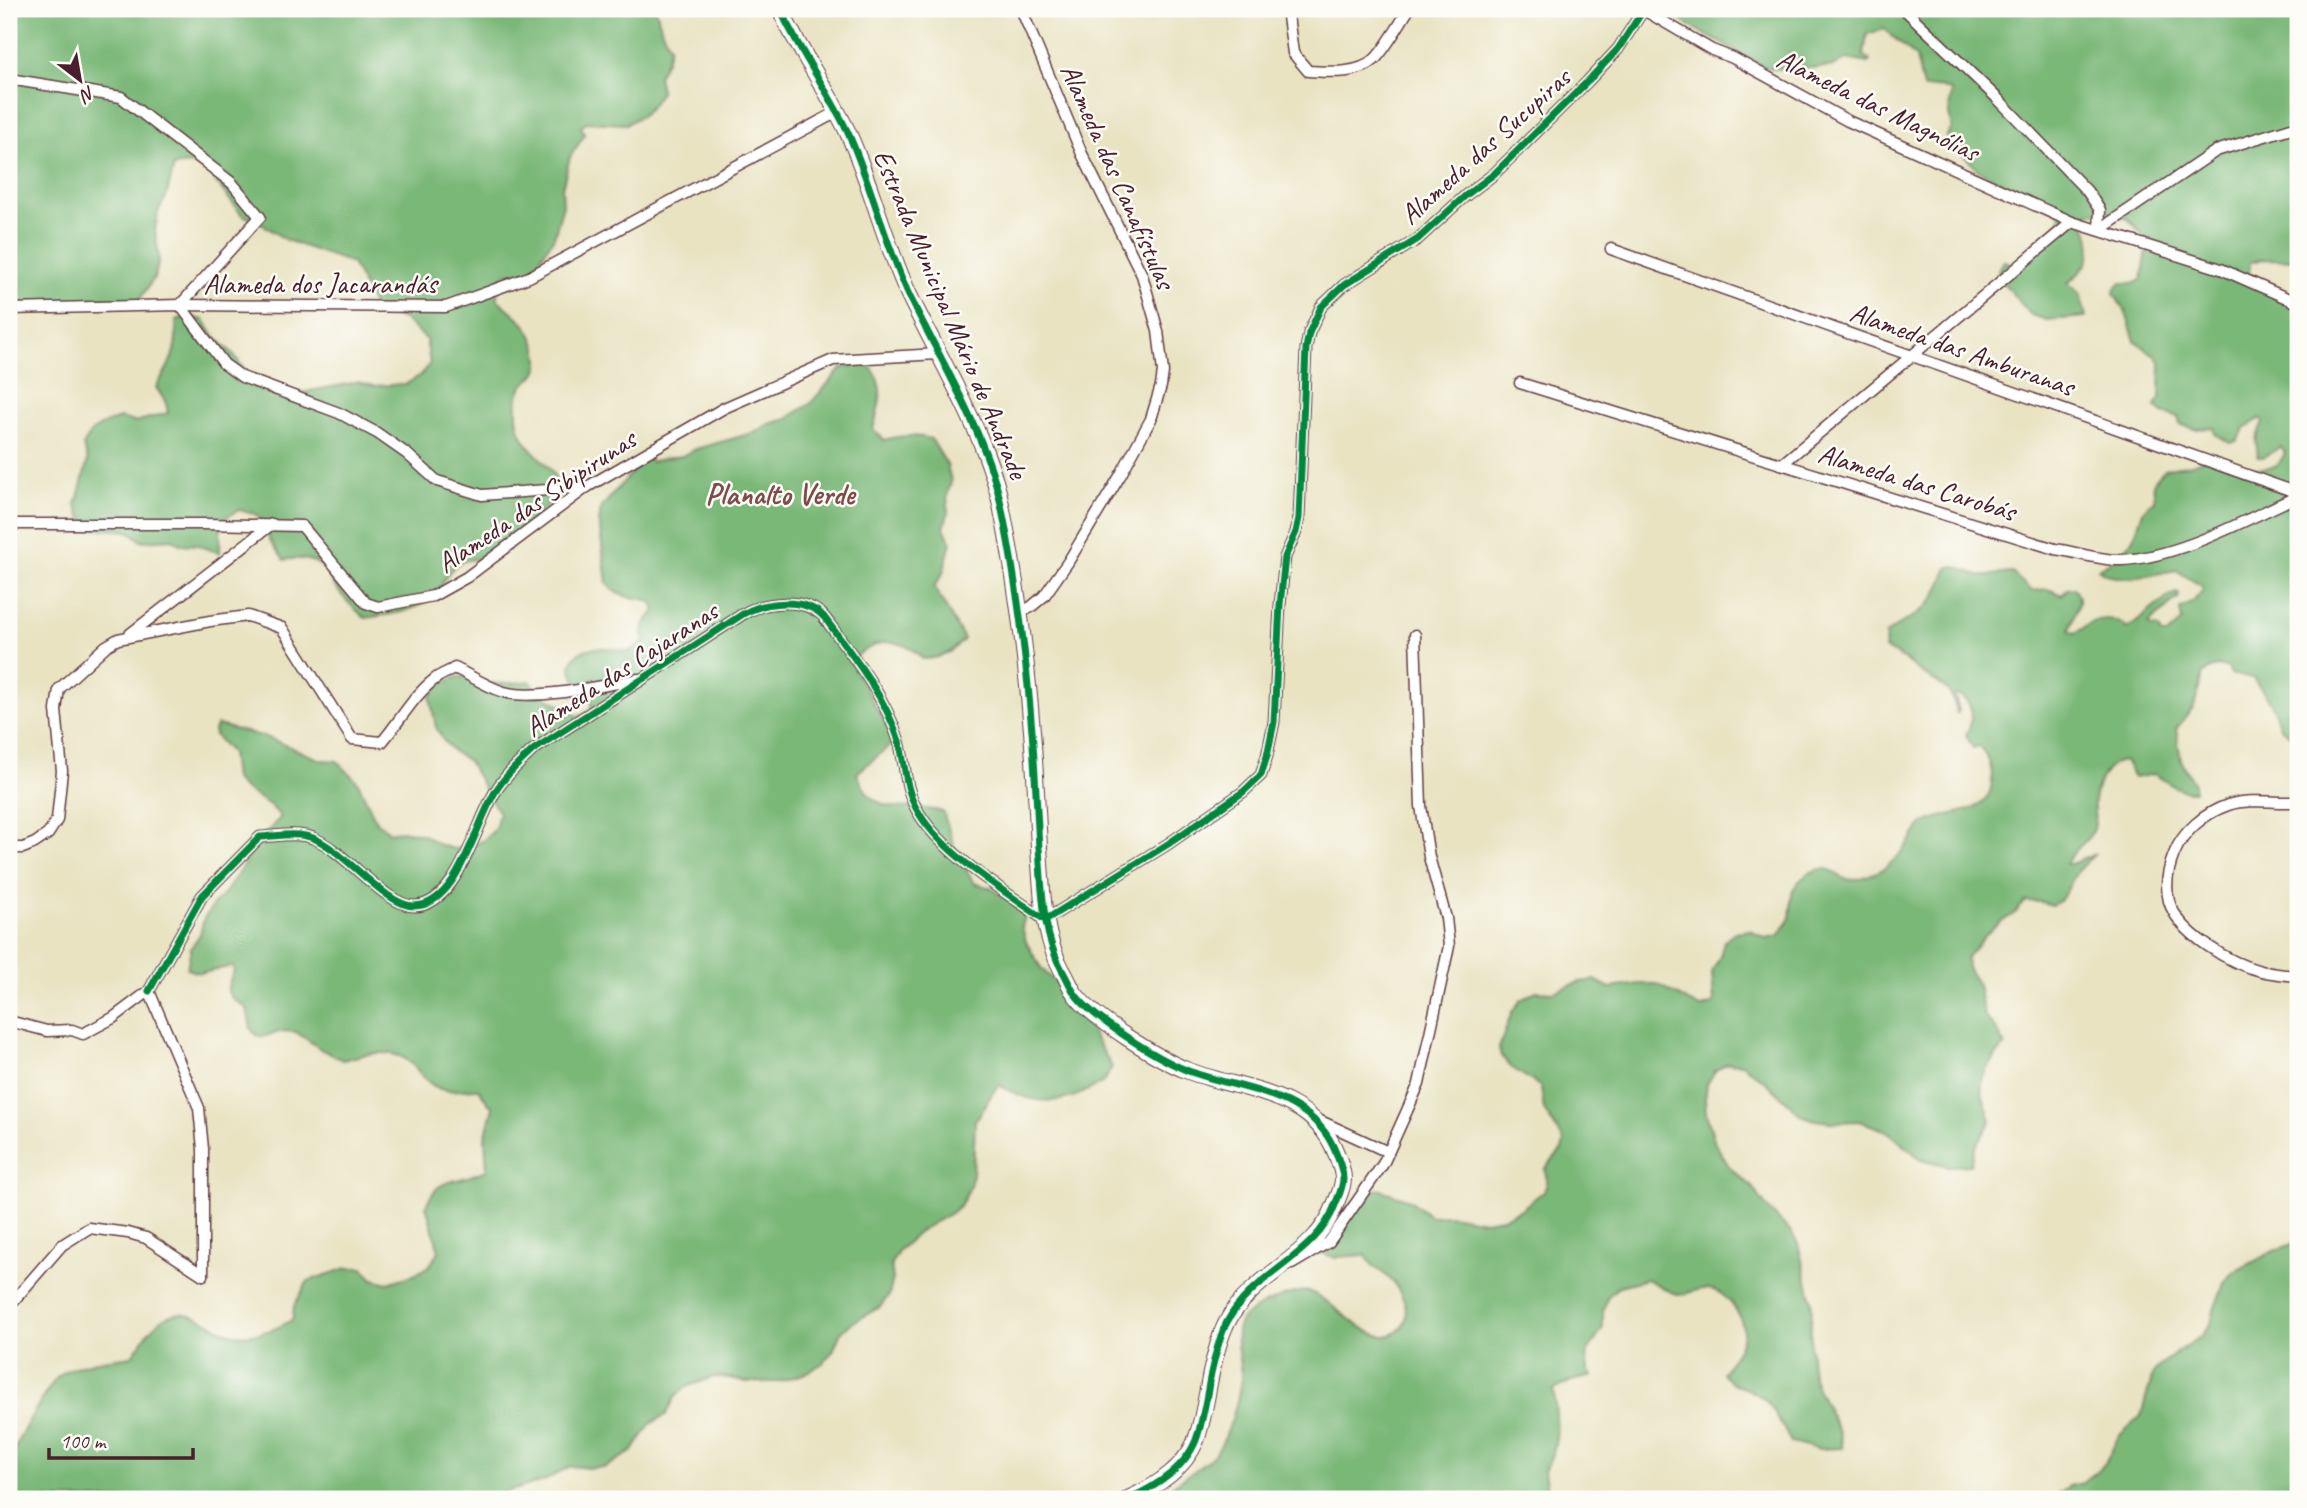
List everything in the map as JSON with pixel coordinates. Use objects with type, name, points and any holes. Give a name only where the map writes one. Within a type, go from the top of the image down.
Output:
[{"type":"street","name":"Estrada Municipal Mário de Andrade","points":[[780,9],[849,135],[906,288],[974,426],[999,497],[1019,613],[1032,729],[1045,920],[1057,961],[1076,994],[1092,1012],[1159,1057],[1189,1071],[1279,1099],[1296,1106],[1313,1118],[1325,1131],[1341,1166],[1343,1182],[1330,1220],[1310,1243],[1251,1289],[1228,1320],[1216,1350],[1197,1439],[1180,1464],[1154,1488],[1128,1499]]},
{"type":"street","name":"Alameda das Canafístulas","points":[[1019,613],[1044,596],[1120,476],[1151,419],[1163,372],[1158,331],[1142,275],[1082,154],[1021,9]]},
{"type":"street","points":[[1286,9],[1293,53],[1308,71],[1327,72],[1353,70],[1373,61],[1409,9]]},
{"type":"street","name":"Alameda das Magnólias","points":[[1643,9],[1712,50],[1733,58],[1848,121],[2072,222],[2221,269],[2298,303]]},
{"type":"street","name":"Alameda das Sucupiras","points":[[1045,920],[1168,844],[1243,792],[1261,775],[1273,722],[1285,556],[1299,518],[1306,348],[1309,333],[1321,307],[1344,285],[1418,239],[1465,196],[1494,174],[1618,49],[1643,9]]},
{"type":"street","points":[[1904,9],[1997,98],[2087,191],[2099,211],[2099,230]]},
{"type":"street","points":[[9,79],[121,97],[232,183],[260,217],[180,305],[224,364],[242,377],[339,413],[377,433],[407,454],[437,481],[482,495],[587,487]]},
{"type":"street","name":"Alameda dos Jacarandás","points":[[9,309],[180,305],[446,307],[529,277],[837,112]]},
{"type":"street","points":[[2099,230],[2216,151],[2291,128],[2298,129]]},
{"type":"street","points":[[1782,464],[2072,222]]},
{"type":"street","name":"Alameda das Amburanas","points":[[1611,249],[2298,494]]},
{"type":"street","name":"Alameda das Sibipirunas","points":[[9,524],[302,526],[366,603],[378,607],[396,605],[433,596],[467,577],[587,487],[724,408],[833,360],[938,354]]},
{"type":"street","name":"Alameda das Carobás","points":[[1520,383],[2055,549],[2119,560],[2152,555],[2196,542],[2298,494]]},
{"type":"street","points":[[127,637],[272,524]]},
{"type":"street","name":"Alameda das Cajaranas","points":[[149,991],[202,896],[260,837],[294,834],[313,838],[354,866],[391,899],[409,906],[423,906],[432,902],[454,880],[495,792],[508,774],[533,750],[754,608],[766,605],[806,604],[818,610],[866,672],[885,706],[898,741],[911,797],[926,824],[959,858],[1045,920]]},
{"type":"street","points":[[9,848],[23,848],[35,843],[48,834],[57,820],[62,771],[56,710],[59,689],[106,646],[118,639],[248,616],[282,628],[352,739],[382,741],[397,725],[408,706],[436,678],[455,668],[506,693],[537,694],[645,678]]},
{"type":"street","points":[[1270,1274],[1300,1261],[1329,1242],[1383,1164],[1419,1084],[1449,946],[1446,918],[1429,857],[1422,806],[1415,635]]},
{"type":"street","points":[[2298,802],[2252,801],[2230,804],[2208,814],[2190,829],[2177,846],[2169,865],[2167,882],[2169,903],[2193,935],[2233,961],[2260,971],[2298,976]]},
{"type":"street","points":[[9,1021],[47,1031],[72,1030],[83,1034],[113,1018],[149,991],[199,1108],[203,1149],[203,1275],[146,1238],[89,1228],[62,1245],[9,1306]]},
{"type":"street","points":[[1313,1118],[1388,1152]]},
{"type":"green space","points":[[9,9],[656,9],[662,31],[670,46],[658,76],[661,91],[642,115],[627,124],[586,122],[581,127],[585,134],[570,157],[562,188],[563,205],[554,237],[533,274],[507,273],[496,285],[498,300],[523,322],[537,348],[538,367],[519,393],[518,421],[524,440],[554,475],[560,494],[509,543],[484,557],[464,561],[455,566],[436,593],[421,605],[403,612],[365,618],[341,594],[322,566],[306,560],[284,560],[269,539],[267,524],[255,514],[239,510],[224,519],[220,534],[220,553],[198,545],[180,544],[173,539],[141,541],[129,532],[97,529],[86,523],[76,505],[88,460],[83,446],[91,432],[106,423],[120,418],[135,422],[168,413],[166,403],[156,387],[173,355],[176,320],[188,316],[204,320],[213,335],[234,355],[252,381],[299,393],[358,382],[374,386],[406,384],[421,375],[430,363],[426,339],[404,319],[374,307],[352,263],[286,240],[259,222],[242,215],[205,168],[189,164],[174,166],[166,197],[158,212],[155,230],[159,260],[155,276],[138,302],[12,306],[9,297]]},
{"type":"green space","points":[[1663,9],[2298,9],[2298,260],[2264,259],[2250,262],[2249,276],[2255,285],[2298,303],[2298,735],[2291,736],[2280,727],[2271,703],[2253,678],[2231,674],[2228,667],[2216,666],[2203,673],[2194,707],[2176,729],[2181,760],[2194,784],[2194,791],[2178,788],[2155,774],[2134,778],[2126,762],[2114,764],[2104,774],[2094,801],[2094,829],[2066,864],[2095,854],[2078,870],[2060,901],[2052,905],[2026,901],[2015,913],[1992,928],[1966,958],[1967,968],[1978,985],[1984,1016],[1998,1032],[2005,1046],[1992,1061],[1983,1079],[1983,1096],[1991,1121],[1975,1148],[1970,1165],[1949,1166],[1921,1159],[1887,1131],[1860,1121],[1830,1122],[1801,1115],[1742,1064],[1727,1063],[1715,1071],[1707,1084],[1705,1099],[1706,1113],[1715,1143],[1730,1168],[1752,1187],[1798,1244],[1812,1301],[1810,1347],[1813,1377],[1839,1432],[1842,1448],[1818,1449],[1791,1442],[1765,1400],[1722,1374],[1743,1335],[1741,1319],[1725,1297],[1711,1289],[1677,1295],[1647,1279],[1619,1286],[1608,1296],[1603,1311],[1603,1328],[1586,1355],[1588,1370],[1592,1376],[1571,1381],[1554,1390],[1556,1441],[1544,1471],[1548,1499],[1147,1499],[1194,1471],[1217,1451],[1221,1444],[1240,1389],[1237,1328],[1246,1315],[1277,1299],[1303,1291],[1319,1296],[1367,1331],[1391,1335],[1401,1328],[1407,1312],[1404,1302],[1392,1281],[1374,1266],[1366,1255],[1335,1257],[1319,1253],[1326,1225],[1348,1206],[1378,1189],[1410,1200],[1430,1216],[1450,1215],[1485,1221],[1502,1218],[1520,1210],[1544,1191],[1547,1183],[1545,1169],[1562,1150],[1564,1141],[1544,1110],[1541,1087],[1511,1067],[1501,1056],[1499,1048],[1512,1012],[1521,1000],[1536,991],[1553,992],[1580,982],[1595,980],[1610,988],[1657,984],[1700,1008],[1714,1003],[1712,971],[1720,957],[1724,941],[1735,932],[1750,930],[1765,938],[1780,935],[1790,917],[1795,887],[1806,875],[1824,869],[1853,879],[1878,872],[1897,857],[1921,826],[1930,820],[1964,811],[1984,802],[1990,793],[1991,770],[1988,758],[1979,746],[1973,748],[1966,735],[1972,717],[1967,701],[1956,694],[1959,711],[1957,713],[1945,688],[1885,649],[1886,634],[1929,604],[1948,568],[1954,566],[1980,576],[2012,573],[2032,591],[2048,589],[2062,595],[2067,589],[2074,588],[2078,593],[2079,604],[2071,625],[2070,631],[2074,633],[2092,622],[2105,619],[2117,621],[2128,629],[2167,597],[2177,593],[2178,598],[2148,624],[2159,628],[2162,635],[2167,635],[2182,621],[2180,609],[2194,601],[2203,587],[2176,570],[2125,578],[2106,574],[2098,569],[2116,558],[2131,542],[2144,510],[2155,501],[2153,483],[2168,468],[2191,464],[2210,455],[2244,466],[2269,468],[2278,466],[2285,453],[2281,447],[2258,457],[2256,440],[2263,422],[2261,418],[2245,428],[2237,441],[2231,443],[2215,434],[2214,428],[2194,429],[2180,424],[2178,417],[2163,413],[2156,407],[2160,398],[2161,363],[2156,356],[2135,341],[2126,313],[2114,294],[2120,283],[2135,283],[2142,279],[2147,251],[2153,240],[2143,235],[2121,215],[2086,213],[2090,253],[2085,266],[2068,283],[2080,294],[2086,317],[2047,320],[2031,315],[2000,279],[1998,270],[2004,261],[2015,265],[2022,262],[2031,247],[2057,224],[2061,214],[2047,203],[1979,171],[1946,137],[1952,129],[1949,114],[1951,91],[1940,87],[1923,88],[1916,57],[1884,29],[1867,34],[1864,55],[1870,61],[1868,63],[1847,59],[1835,66],[1775,69],[1763,66]]},
{"type":"green space","points":[[857,364],[872,368],[879,384],[880,398],[873,429],[884,440],[908,436],[931,439],[947,465],[951,481],[944,528],[951,542],[943,573],[934,587],[964,639],[950,652],[936,658],[923,659],[905,646],[886,642],[868,648],[850,662],[888,728],[893,743],[857,773],[864,788],[881,804],[943,812],[956,852],[974,883],[991,888],[1026,911],[1022,927],[1026,942],[1041,968],[1066,989],[1112,1067],[1103,1082],[1077,1095],[1054,1101],[1021,1096],[999,1085],[975,1120],[973,1174],[961,1204],[921,1230],[899,1250],[891,1264],[893,1279],[889,1295],[880,1307],[850,1324],[840,1334],[833,1351],[823,1363],[806,1373],[779,1382],[745,1382],[713,1377],[686,1387],[675,1397],[666,1415],[651,1423],[633,1451],[606,1467],[571,1466],[544,1481],[499,1494],[467,1499],[12,1499],[9,1496],[8,1475],[12,1455],[50,1386],[64,1372],[106,1359],[132,1356],[154,1326],[172,1314],[188,1314],[233,1334],[260,1333],[293,1319],[294,1306],[308,1281],[347,1268],[363,1268],[373,1279],[388,1283],[416,1274],[430,1265],[439,1251],[426,1205],[433,1194],[443,1184],[487,1170],[485,1138],[493,1107],[479,1089],[452,1090],[436,1087],[405,1058],[397,1055],[379,1053],[343,1060],[322,1050],[296,1032],[283,1031],[262,1037],[256,1035],[251,1029],[247,1008],[229,994],[228,985],[234,972],[233,967],[204,972],[187,968],[191,948],[200,934],[204,919],[225,893],[262,837],[281,817],[271,806],[234,779],[231,753],[215,735],[217,725],[266,737],[321,760],[337,761],[357,781],[377,823],[391,832],[408,831],[424,835],[453,849],[471,847],[484,840],[495,829],[499,813],[468,761],[454,752],[443,740],[436,727],[430,697],[442,685],[457,678],[468,677],[500,684],[530,681],[542,694],[574,714],[586,714],[592,704],[574,677],[572,662],[578,654],[590,648],[627,651],[635,649],[643,642],[644,626],[654,610],[650,601],[622,595],[607,583],[599,522],[601,508],[640,463],[648,458],[651,462],[682,456],[784,420],[810,404],[842,368]]},
{"type":"green space","points":[[2298,1242],[2298,1499],[2051,1499],[2069,1486],[2083,1483],[2105,1463],[2119,1436],[2141,1416],[2153,1374],[2163,1363],[2202,1335],[2211,1324],[2224,1283],[2234,1272]]},
{"type":"cycle path","points":[[780,9],[849,135],[900,275],[973,422],[993,474],[1011,557],[1023,644],[1032,731],[1044,910],[1055,956],[1073,991],[1084,1004],[1110,1026],[1143,1047],[1186,1070],[1272,1096],[1310,1116],[1325,1132],[1342,1169],[1341,1189],[1326,1223],[1299,1252],[1252,1290],[1227,1322],[1216,1353],[1198,1434],[1187,1456],[1160,1482],[1128,1499]]},
{"type":"cycle path","points":[[149,991],[202,896],[260,837],[294,835],[313,838],[325,844],[378,888],[403,904],[414,906],[430,902],[443,892],[454,877],[497,789],[533,750],[743,614],[774,604],[807,606],[824,617],[867,676],[885,707],[899,741],[912,800],[927,824],[940,840],[974,870],[1045,920],[1168,844],[1243,792],[1261,775],[1267,756],[1274,722],[1285,557],[1299,518],[1306,348],[1309,333],[1321,307],[1344,285],[1418,239],[1465,196],[1494,174],[1618,49],[1644,9]]},
{"type":"district","name":"Planalto Verde","points":[[780,494]]}]
